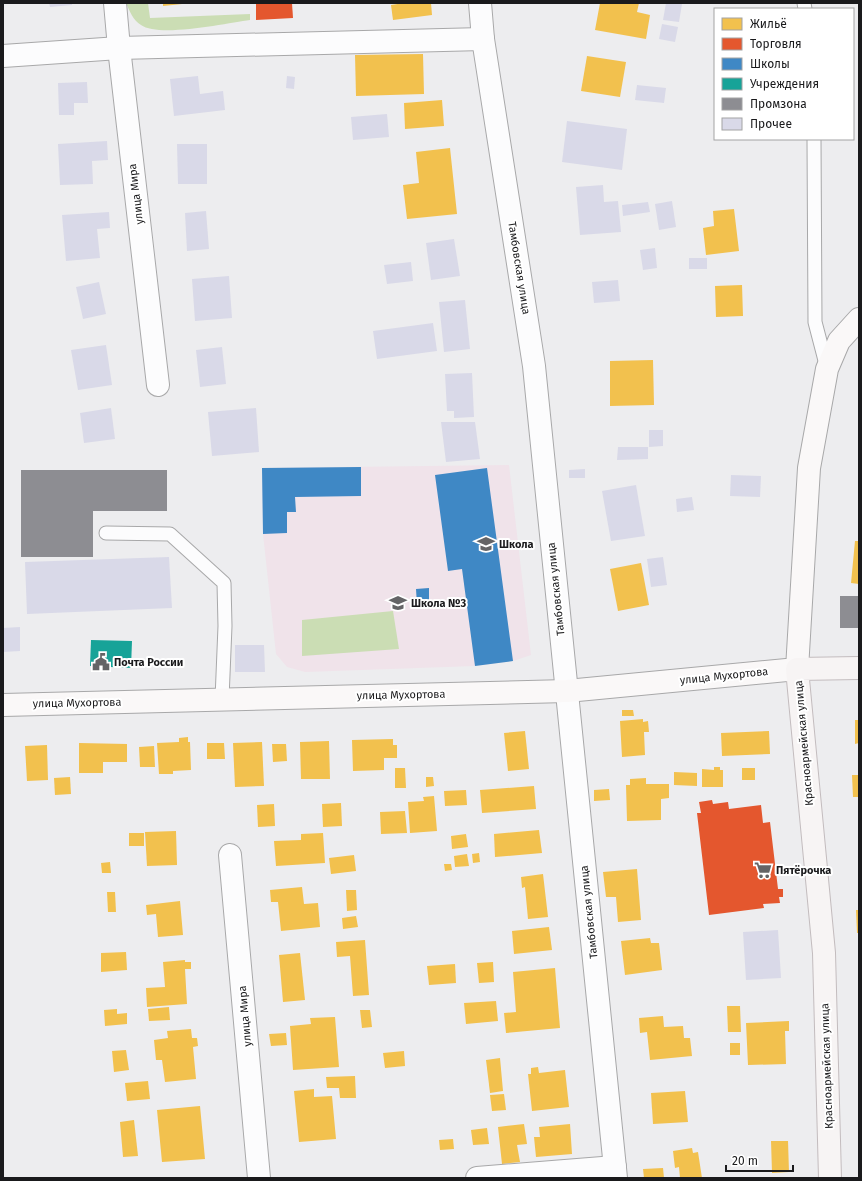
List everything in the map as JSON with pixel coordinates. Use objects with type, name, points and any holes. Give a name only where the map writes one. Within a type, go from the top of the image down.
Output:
[{"type":"main road","points":[[798,669],[859,668]]},
{"type":"main road","name":"Красноармейская улица","points":[[798,669],[824,953],[830,1178]]},
{"type":"street","name":"улица Мира","points":[[115,3],[118,48],[158,385]]},
{"type":"street","name":"Тамбовская улица","points":[[480,3],[483,39],[534,366],[616,1172]]},
{"type":"street","points":[[3,56],[118,48],[483,39]]},
{"type":"street","name":"Красноармейская улица","points":[[798,669],[809,468],[827,369],[839,341],[859,319]]},
{"type":"street","name":"улица Мухортова","points":[[3,705],[567,691],[798,669]]},
{"type":"street","name":"улица Мира","points":[[230,855],[259,1178]]},
{"type":"street","points":[[477,1178],[616,1172]]},
{"type":"lane","points":[[814,140],[815,322],[827,369]]},
{"type":"lane","points":[[106,533],[170,534],[224,583],[225,626],[222,699]]},
{"type":"shaded area","name":"Школа №3","points":[[509,465],[531,655],[513,661],[475,666],[305,672],[287,667],[276,654],[263,534],[262,468]]},
{"type":"green space","points":[[126,3],[148,3],[150,18],[250,14],[250,20],[177,30],[150,29],[136,21]]},
{"type":"green space","points":[[393,611],[399,649],[302,656],[302,620]]},
{"type":"building: Жильё","points":[[163,3],[182,3],[182,4],[163,6]]},
{"type":"building: Жильё","points":[[404,3],[431,3],[432,15],[393,20],[391,5]]},
{"type":"building: Жильё","points":[[600,3],[639,3],[637,12],[650,15],[646,39],[595,30]]},
{"type":"building: Жильё","points":[[423,54],[424,94],[356,96],[355,55]]},
{"type":"building: Жильё","points":[[587,56],[626,62],[620,97],[581,91]]},
{"type":"building: Жильё","points":[[442,100],[444,126],[405,129],[404,103]]},
{"type":"building: Жильё","points":[[450,148],[457,214],[407,219],[403,185],[419,183],[416,152]]},
{"type":"building: Жильё","points":[[734,209],[739,251],[706,255],[703,228],[714,226],[713,211]]},
{"type":"building: Жильё","points":[[742,285],[743,316],[716,317],[715,286]]},
{"type":"building: Жильё","points":[[653,360],[654,405],[610,406],[610,361]]},
{"type":"building: Жильё","points":[[855,541],[859,541],[859,584],[851,583]]},
{"type":"building: Жильё","points":[[641,563],[649,605],[618,611],[610,569]]},
{"type":"building: Жильё","points":[[622,710],[633,710],[634,716],[622,716]]},
{"type":"building: Жильё","points":[[643,719],[643,722],[648,721],[649,732],[644,732],[645,755],[622,757],[620,721]]},
{"type":"building: Жильё","points":[[855,720],[859,720],[859,743],[855,744]]},
{"type":"building: Жильё","points":[[525,731],[529,769],[508,771],[504,733]]},
{"type":"building: Жильё","points":[[769,731],[770,754],[722,756],[721,733]]},
{"type":"building: Жильё","points":[[188,737],[188,742],[190,742],[191,770],[173,771],[173,774],[159,774],[157,743],[179,742],[179,738]]},
{"type":"building: Жильё","points":[[393,739],[393,745],[397,745],[397,758],[384,758],[384,770],[353,771],[352,740]]},
{"type":"building: Жильё","points":[[329,741],[330,779],[301,779],[300,742]]},
{"type":"building: Жильё","points":[[262,742],[264,786],[235,787],[233,743]]},
{"type":"building: Жильё","points":[[79,743],[127,744],[127,762],[103,762],[103,773],[79,773]]},
{"type":"building: Жильё","points":[[207,743],[224,743],[225,759],[207,759]]},
{"type":"building: Жильё","points":[[272,744],[286,744],[287,761],[273,762]]},
{"type":"building: Жильё","points":[[47,745],[48,780],[27,781],[25,746]]},
{"type":"building: Жильё","points":[[154,746],[155,767],[140,767],[139,747]]},
{"type":"building: Жильё","points":[[714,767],[720,767],[720,770],[723,770],[723,787],[702,787],[702,769],[714,770]]},
{"type":"building: Жильё","points":[[395,768],[405,768],[406,788],[395,788]]},
{"type":"building: Жильё","points":[[742,768],[755,768],[755,780],[742,780]]},
{"type":"building: Жильё","points":[[674,772],[697,773],[697,786],[674,785]]},
{"type":"building: Жильё","points":[[852,775],[859,775],[859,797],[853,797]]},
{"type":"building: Жильё","points":[[70,777],[71,794],[55,795],[54,778]]},
{"type":"building: Жильё","points":[[426,777],[433,777],[434,786],[426,787]]},
{"type":"building: Жильё","points":[[646,778],[646,784],[669,784],[669,798],[661,799],[661,820],[627,821],[626,785],[630,785],[630,779]]},
{"type":"building: Жильё","points":[[534,786],[536,809],[482,813],[480,790]]},
{"type":"building: Жильё","points":[[609,789],[610,800],[594,801],[594,790]]},
{"type":"building: Жильё","points":[[466,790],[467,805],[445,806],[444,791]]},
{"type":"building: Жильё","points":[[434,796],[437,831],[410,833],[408,802],[424,801],[423,797]]},
{"type":"building: Жильё","points":[[341,803],[342,826],[323,827],[322,804]]},
{"type":"building: Жильё","points":[[274,804],[275,826],[258,827],[257,805]]},
{"type":"building: Жильё","points":[[405,811],[407,833],[381,834],[380,812]]},
{"type":"building: Жильё","points":[[539,830],[542,853],[495,857],[494,834]]},
{"type":"building: Жильё","points":[[176,831],[177,865],[147,866],[145,832]]},
{"type":"building: Жильё","points":[[129,833],[144,833],[144,846],[129,846]]},
{"type":"building: Жильё","points":[[323,833],[325,863],[276,866],[274,841],[301,840],[301,834]]},
{"type":"building: Жильё","points":[[466,834],[468,847],[452,849],[451,836]]},
{"type":"building: Жильё","points":[[479,853],[480,862],[473,863],[472,854]]},
{"type":"building: Жильё","points":[[467,854],[469,866],[455,867],[454,856]]},
{"type":"building: Жильё","points":[[354,855],[356,871],[331,874],[329,858]]},
{"type":"building: Жильё","points":[[110,862],[111,873],[102,873],[101,863]]},
{"type":"building: Жильё","points":[[444,864],[451,864],[452,870],[445,871]]},
{"type":"building: Жильё","points":[[637,869],[641,920],[618,922],[616,897],[606,897],[603,872]]},
{"type":"building: Жильё","points":[[543,874],[548,917],[528,919],[525,887],[522,888],[521,877]]},
{"type":"building: Жильё","points":[[302,887],[304,904],[318,903],[320,927],[281,931],[278,902],[271,902],[270,890]]},
{"type":"building: Жильё","points":[[346,890],[356,890],[357,910],[347,911]]},
{"type":"building: Жильё","points":[[107,892],[115,892],[116,912],[108,912]]},
{"type":"building: Жильё","points":[[180,901],[183,935],[158,937],[156,914],[147,915],[146,905]]},
{"type":"building: Жильё","points":[[856,910],[859,910],[859,933],[857,933]]},
{"type":"building: Жильё","points":[[356,916],[358,927],[343,929],[342,918]]},
{"type":"building: Жильё","points":[[549,927],[552,950],[514,954],[512,931]]},
{"type":"building: Жильё","points":[[650,938],[651,943],[659,943],[662,970],[625,975],[621,941]]},
{"type":"building: Жильё","points":[[365,940],[369,995],[353,996],[350,956],[337,957],[336,942]]},
{"type":"building: Жильё","points":[[126,952],[127,970],[101,972],[101,953]]},
{"type":"building: Жильё","points":[[300,953],[305,1000],[283,1002],[279,955]]},
{"type":"building: Жильё","points":[[185,960],[185,962],[191,962],[191,969],[185,969],[187,1004],[147,1007],[146,988],[165,987],[163,962]]},
{"type":"building: Жильё","points":[[493,962],[494,982],[479,983],[477,963]]},
{"type":"building: Жильё","points":[[455,964],[456,983],[429,985],[427,966]]},
{"type":"building: Жильё","points":[[555,968],[560,1028],[506,1033],[504,1013],[516,1012],[513,972]]},
{"type":"building: Жильё","points":[[496,1001],[498,1021],[466,1024],[464,1003]]},
{"type":"building: Жильё","points":[[727,1006],[740,1006],[741,1032],[728,1032]]},
{"type":"building: Жильё","points":[[169,1007],[170,1020],[149,1021],[148,1009]]},
{"type":"building: Жильё","points":[[117,1009],[117,1014],[127,1013],[127,1024],[105,1026],[104,1010]]},
{"type":"building: Жильё","points":[[360,1010],[370,1010],[372,1027],[362,1028]]},
{"type":"building: Жильё","points":[[663,1016],[664,1027],[683,1026],[684,1038],[690,1038],[692,1056],[650,1060],[647,1032],[640,1033],[639,1018]]},
{"type":"building: Жильё","points":[[335,1017],[339,1067],[293,1070],[290,1026],[311,1024],[310,1018]]},
{"type":"building: Жильё","points":[[789,1021],[789,1031],[785,1031],[786,1064],[748,1065],[746,1023]]},
{"type":"building: Жильё","points":[[191,1029],[192,1038],[197,1038],[198,1046],[193,1047],[196,1079],[165,1082],[162,1060],[156,1060],[154,1040],[168,1038],[167,1031]]},
{"type":"building: Жильё","points":[[286,1033],[287,1045],[271,1046],[269,1034]]},
{"type":"building: Жильё","points":[[730,1043],[740,1043],[740,1055],[730,1055]]},
{"type":"building: Жильё","points":[[126,1050],[129,1070],[114,1072],[112,1051]]},
{"type":"building: Жильё","points":[[404,1051],[405,1066],[385,1068],[383,1053]]},
{"type":"building: Жильё","points":[[500,1058],[503,1091],[490,1093],[486,1060]]},
{"type":"building: Жильё","points":[[538,1067],[539,1073],[565,1070],[569,1107],[532,1111],[528,1074],[531,1074],[531,1068]]},
{"type":"building: Жильё","points":[[355,1076],[356,1098],[340,1098],[339,1088],[327,1088],[326,1077]]},
{"type":"building: Жильё","points":[[148,1081],[150,1099],[127,1101],[125,1083]]},
{"type":"building: Жильё","points":[[314,1089],[314,1097],[332,1096],[336,1139],[299,1142],[294,1091]]},
{"type":"building: Жильё","points":[[685,1091],[688,1122],[653,1124],[651,1093]]},
{"type":"building: Жильё","points":[[504,1094],[506,1110],[492,1111],[490,1095]]},
{"type":"building: Жильё","points":[[200,1106],[205,1159],[162,1162],[157,1110]]},
{"type":"building: Жильё","points":[[134,1120],[138,1156],[123,1157],[120,1122]]},
{"type":"building: Жильё","points":[[524,1124],[527,1144],[517,1145],[520,1162],[502,1164],[498,1127]]},
{"type":"building: Жильё","points":[[570,1124],[572,1154],[536,1157],[534,1137],[540,1137],[539,1127]]},
{"type":"building: Жильё","points":[[487,1128],[489,1144],[473,1145],[471,1130]]},
{"type":"building: Жильё","points":[[453,1139],[454,1149],[440,1150],[439,1140]]},
{"type":"building: Жильё","points":[[771,1141],[788,1141],[789,1172],[772,1173]]},
{"type":"building: Жильё","points":[[692,1148],[693,1153],[698,1152],[702,1178],[680,1178],[679,1167],[675,1168],[673,1151]]},
{"type":"building: Жильё","points":[[663,1168],[664,1178],[644,1178],[643,1169]]},
{"type":"building: Торговля","points":[[256,3],[292,3],[293,18],[256,20]]},
{"type":"building: Торговля","points":[[712,800],[713,804],[728,802],[729,809],[761,805],[763,823],[770,822],[778,889],[783,889],[783,897],[779,897],[780,903],[763,904],[764,908],[709,915],[697,813],[701,813],[699,802]]},
{"type":"building: Школы","points":[[361,467],[361,496],[295,497],[296,512],[287,512],[287,533],[263,534],[262,468]]},
{"type":"building: Школы","points":[[487,468],[513,661],[475,666],[462,569],[448,571],[435,475]]},
{"type":"building: Школы","points":[[429,588],[429,605],[417,605],[416,589]]},
{"type":"building: Учреждения","points":[[91,640],[132,641],[131,668],[90,666]]},
{"type":"building: Промзона","points":[[21,470],[167,470],[167,511],[93,511],[93,557],[21,557]]},
{"type":"building: Промзона","points":[[840,596],[859,596],[859,628],[840,628]]},
{"type":"building: Прочее","points":[[49,3],[72,3],[72,5],[50,7]]},
{"type":"building: Прочее","points":[[666,3],[682,4],[679,22],[663,20]]},
{"type":"building: Прочее","points":[[662,24],[678,27],[675,42],[659,39]]},
{"type":"building: Прочее","points":[[198,76],[200,94],[223,91],[225,110],[174,116],[170,79]]},
{"type":"building: Прочее","points":[[287,76],[295,77],[294,89],[286,88]]},
{"type":"building: Прочее","points":[[87,82],[88,103],[74,103],[74,115],[59,115],[58,83]]},
{"type":"building: Прочее","points":[[637,85],[666,88],[664,103],[635,100]]},
{"type":"building: Прочее","points":[[387,114],[389,137],[353,140],[351,117]]},
{"type":"building: Прочее","points":[[567,121],[627,129],[622,170],[562,162]]},
{"type":"building: Прочее","points":[[107,141],[108,160],[92,161],[93,184],[60,185],[58,144]]},
{"type":"building: Прочее","points":[[177,144],[207,144],[207,184],[178,184]]},
{"type":"building: Прочее","points":[[603,185],[604,202],[618,201],[621,232],[580,235],[576,187]]},
{"type":"building: Прочее","points":[[672,201],[676,227],[659,230],[655,204]]},
{"type":"building: Прочее","points":[[648,202],[650,212],[623,216],[622,205]]},
{"type":"building: Прочее","points":[[206,211],[209,249],[187,251],[185,213]]},
{"type":"building: Прочее","points":[[109,212],[110,228],[97,229],[100,258],[66,261],[62,215]]},
{"type":"building: Прочее","points":[[454,239],[460,276],[431,280],[426,243]]},
{"type":"building: Прочее","points":[[655,248],[657,268],[643,270],[640,250]]},
{"type":"building: Прочее","points":[[689,258],[707,258],[707,269],[689,269]]},
{"type":"building: Прочее","points":[[411,262],[413,281],[387,284],[384,265]]},
{"type":"building: Прочее","points":[[229,276],[232,318],[195,321],[192,279]]},
{"type":"building: Прочее","points":[[618,280],[620,301],[594,303],[592,282]]},
{"type":"building: Прочее","points":[[99,282],[106,314],[83,319],[76,287]]},
{"type":"building: Прочее","points":[[465,300],[470,349],[444,352],[439,302]]},
{"type":"building: Прочее","points":[[433,323],[437,351],[377,359],[373,331]]},
{"type":"building: Прочее","points":[[106,345],[112,385],[78,390],[71,350]]},
{"type":"building: Прочее","points":[[222,347],[226,384],[200,387],[196,350]]},
{"type":"building: Прочее","points":[[472,373],[474,417],[454,418],[454,411],[447,411],[445,374]]},
{"type":"building: Прочее","points":[[111,408],[115,439],[84,443],[80,413]]},
{"type":"building: Прочее","points":[[256,408],[259,452],[212,456],[208,412]]},
{"type":"building: Прочее","points":[[441,422],[475,422],[480,459],[446,462]]},
{"type":"building: Прочее","points":[[649,430],[663,430],[663,446],[649,447]]},
{"type":"building: Прочее","points":[[618,447],[648,447],[648,459],[617,460]]},
{"type":"building: Прочее","points":[[585,469],[585,478],[569,478],[569,470]]},
{"type":"building: Прочее","points":[[731,475],[761,476],[760,497],[730,496]]},
{"type":"building: Прочее","points":[[636,485],[645,536],[611,541],[602,491]]},
{"type":"building: Прочее","points":[[692,497],[694,510],[677,512],[676,499]]},
{"type":"building: Прочее","points":[[169,557],[172,608],[27,614],[25,562]]},
{"type":"building: Прочее","points":[[663,557],[667,585],[651,587],[647,559]]},
{"type":"building: Прочее","points":[[20,627],[20,651],[3,652],[3,628]]},
{"type":"building: Прочее","points":[[235,645],[264,645],[265,672],[235,672]]},
{"type":"building: Прочее","points":[[778,930],[781,978],[746,980],[743,932]]},
{"type":"place","name":"Школа","points":[[486,544]]},
{"type":"place","name":"Школа №3","points":[[398,603]]},
{"type":"place","name":"Почта России","points":[[101,662]]},
{"type":"place","name":"Пятёрочка","points":[[763,870]]}]
